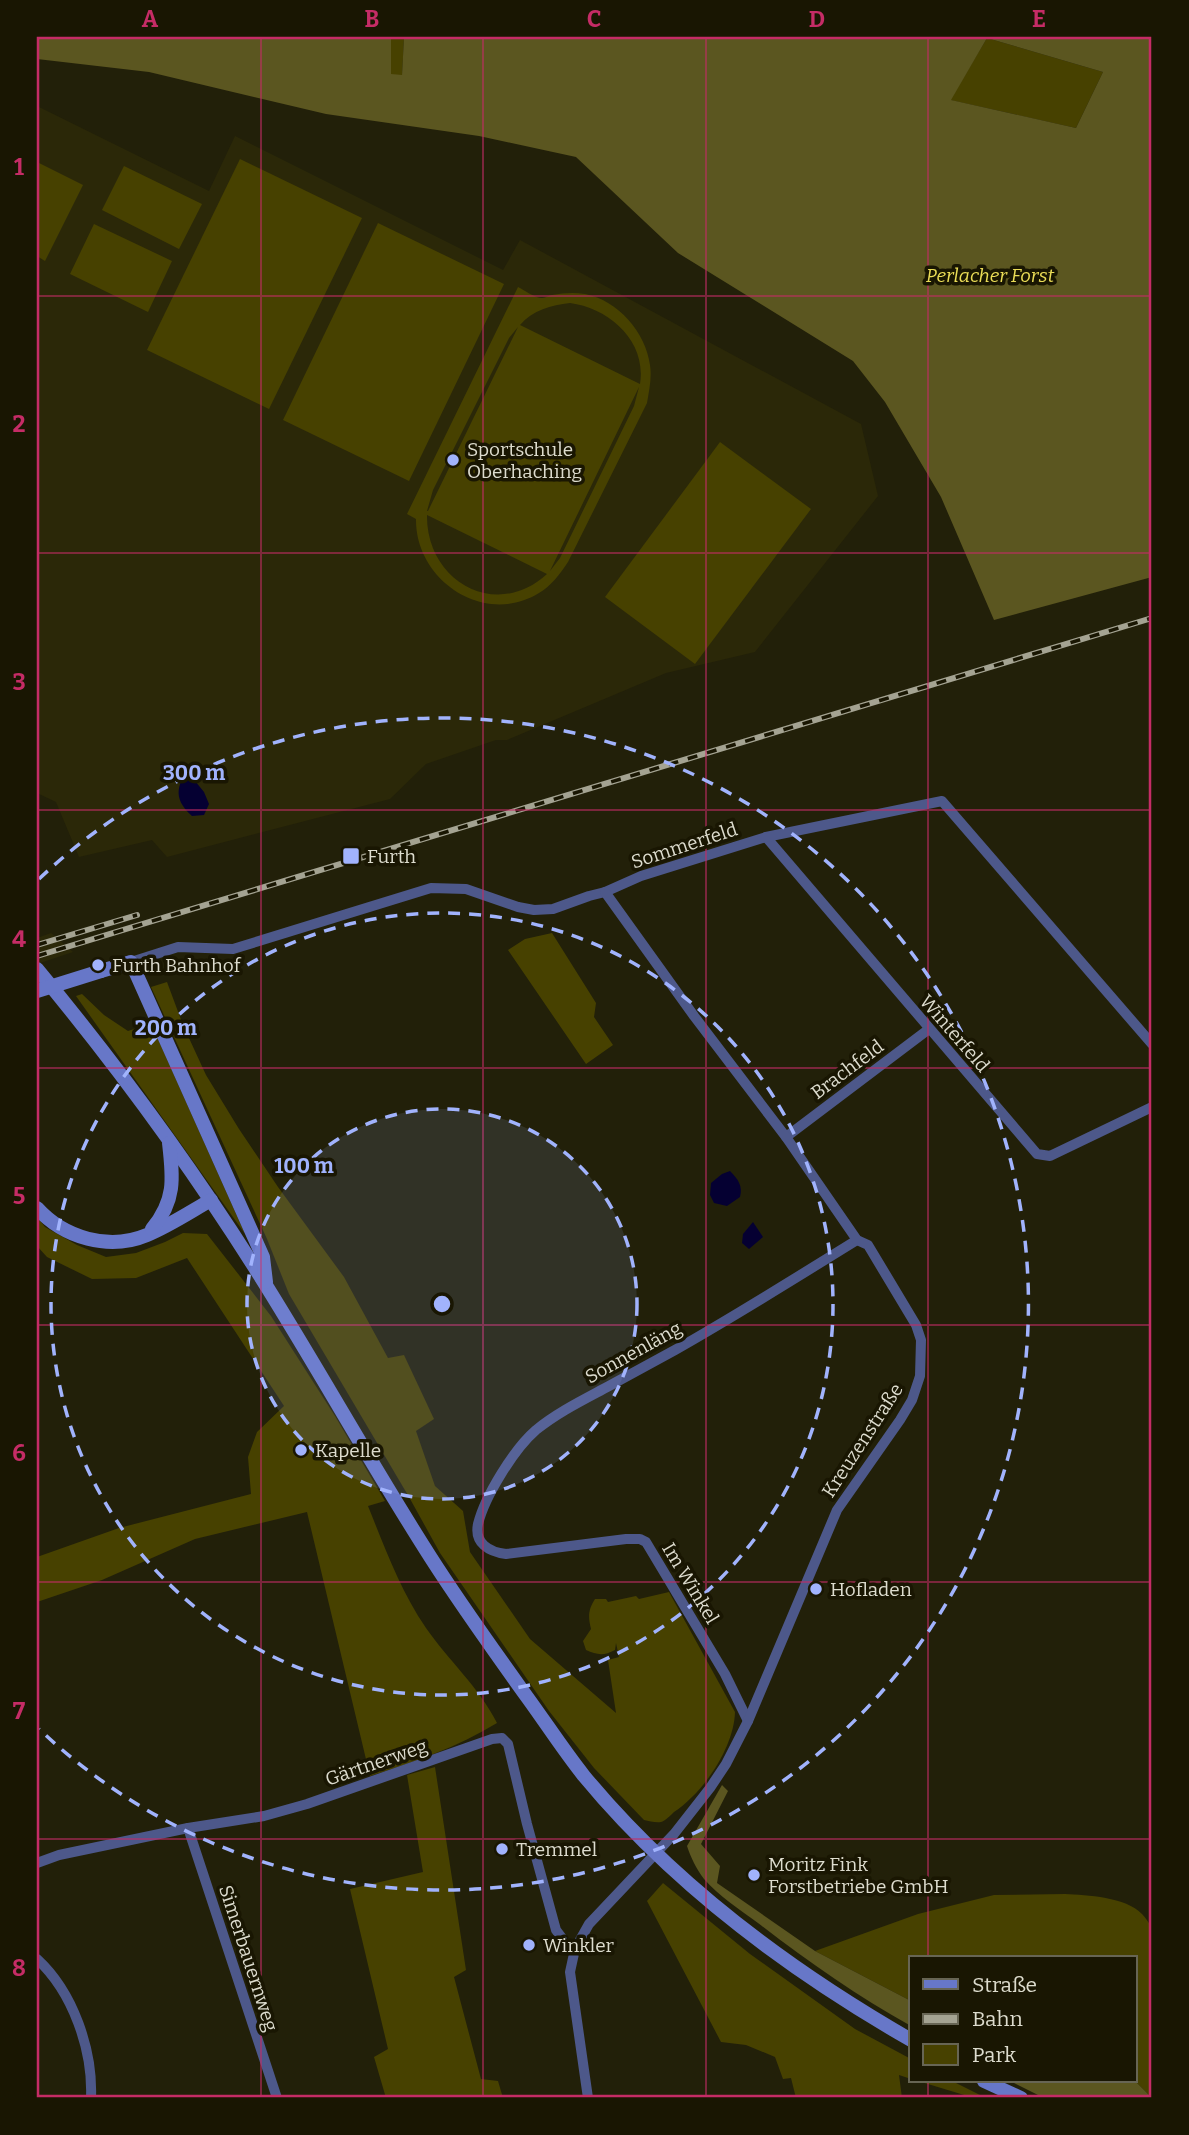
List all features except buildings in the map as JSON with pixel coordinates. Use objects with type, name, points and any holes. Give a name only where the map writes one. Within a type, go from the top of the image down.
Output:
[{"type":"main road","points":[[37,991],[131,962],[262,1256],[266,1286]]},
{"type":"main road","points":[[37,969],[91,1036],[211,1200],[432,1559],[500,1660],[584,1776],[694,1888],[765,1945],[848,2004],[909,2039]]},
{"type":"main road","points":[[146,1235],[161,1218],[169,1201],[173,1183],[169,1142]]},
{"type":"main road","points":[[37,1208],[47,1219],[66,1231],[85,1239],[112,1242],[146,1235],[211,1200]]},
{"type":"main road","points":[[986,2082],[1021,2098]]},
{"type":"street","name":"Sommerfeld","points":[[131,962],[178,947],[233,949],[431,888],[466,889],[534,910],[553,909],[589,895],[605,892],[641,876],[766,837],[942,801],[1152,1044]]},
{"type":"street","name":"Winterfeld","points":[[766,837],[1037,1154],[1051,1156],[1152,1107]]},
{"type":"street","name":"Kreuzenstraße","points":[[575,1949],[589,1924],[657,1853],[726,1764],[748,1721],[837,1510],[906,1410],[920,1376],[920,1340],[916,1325],[863,1242],[605,892]]},
{"type":"street","name":"Brachfeld","points":[[786,1137],[929,1029]]},
{"type":"street","name":"Sonnenläng","points":[[479,1540],[477,1528],[482,1511],[508,1463],[535,1431],[574,1405],[863,1242]]},
{"type":"street","name":"Im Winkel","points":[[479,1540],[486,1548],[506,1554],[626,1539],[646,1542],[725,1674],[748,1721]]},
{"type":"street","name":"Gärtnerweg","points":[[37,1863],[59,1855],[188,1828],[264,1816],[307,1804],[492,1739],[502,1738],[508,1744],[556,1930],[565,1942],[575,1949]]},
{"type":"street","name":"Simerbauernweg","points":[[188,1828],[278,2098]]},
{"type":"street","points":[[575,1949],[570,1972],[588,2098]]},
{"type":"street","points":[[37,1959],[47,1969],[73,2011],[84,2041],[91,2098]]},
{"type":"shaded area","name":"Sportschule Oberhaching","points":[[37,106],[209,191],[235,136],[503,270],[520,240],[861,424],[878,496],[755,652],[666,673],[507,740],[496,740],[426,764],[390,799],[167,857],[152,840],[79,857],[56,802],[37,793]]},
{"type":"shaded area","points":[[191,764],[195,781],[209,804],[204,815],[192,816],[181,803],[179,796],[180,784]]},
{"type":"shaded area","points":[[51,933],[73,952],[37,964],[37,938]]},
{"type":"shaded area","points":[[730,1171],[739,1183],[740,1197],[727,1206],[714,1203],[710,1195],[711,1183]]},
{"type":"shaded area","points":[[753,1222],[763,1237],[749,1249],[742,1243],[743,1234]]},
{"type":"green space","name":"Perlacher Forst","points":[[37,37],[391,37],[391,74],[402,75],[404,37],[1152,37],[1152,577],[994,620],[941,497],[885,402],[853,361],[678,253],[576,157],[479,136],[326,114],[149,72],[37,59]],"holes":[[[987,38],[1103,72],[1076,128],[951,100]]]},
{"type":"green space","points":[[391,37],[404,37],[402,76],[391,75]]},
{"type":"green space","points":[[987,38],[1103,72],[1076,128],[950,100]]},
{"type":"green space","points":[[240,159],[362,218],[269,409],[147,350]]},
{"type":"green space","points":[[37,162],[83,185],[45,261],[37,256]]},
{"type":"green space","points":[[124,166],[202,204],[179,249],[102,210]]},
{"type":"green space","points":[[378,223],[504,284],[409,481],[283,420]]},
{"type":"green space","points":[[94,224],[172,261],[148,312],[70,274]]},
{"type":"green space","points":[[518,287],[539,298],[573,293],[597,297],[609,303],[628,320],[643,341],[650,365],[647,403],[568,562],[547,587],[518,602],[496,604],[476,601],[457,592],[440,578],[427,561],[419,541],[416,519],[407,514]],"holes":[[[570,303],[584,306],[611,319],[622,329],[638,354],[640,384],[520,325],[549,307]],[[518,327],[427,511],[433,490],[509,338]],[[639,387],[634,406],[560,558],[550,571]],[[427,515],[547,574],[527,588],[507,594],[486,593],[467,587],[451,575],[438,559],[430,538]]]},
{"type":"green space","points":[[720,442],[811,509],[695,664],[605,597]]},
{"type":"green space","points":[[552,933],[596,1003],[594,1017],[613,1045],[586,1064],[508,950],[525,939]]},
{"type":"green space","points":[[167,982],[206,1075],[239,1129],[344,1277],[388,1358],[404,1355],[434,1419],[416,1431],[435,1486],[463,1511],[470,1552],[530,1639],[616,1713],[608,1660],[619,1657],[616,1643],[615,1650],[604,1654],[586,1650],[583,1641],[591,1629],[591,1607],[595,1599],[606,1599],[608,1602],[669,1592],[735,1712],[729,1740],[706,1782],[685,1804],[661,1822],[644,1820],[594,1768],[549,1711],[440,1553],[289,1294],[267,1239],[151,987]]},
{"type":"green space","points":[[82,994],[104,1015],[128,1031],[140,1027],[149,1019],[245,1234],[76,996]]},
{"type":"green space","points":[[37,1217],[45,1227],[106,1257],[136,1253],[183,1233],[207,1234],[271,1316],[335,1416],[385,1501],[368,1506],[408,1599],[426,1628],[482,1698],[497,1723],[451,1747],[370,1776],[307,1512],[195,1539],[102,1580],[37,1602],[37,1557],[119,1528],[251,1494],[248,1457],[257,1432],[284,1406],[187,1258],[136,1278],[92,1279],[47,1257],[37,1246]]},
{"type":"green space","points":[[435,1767],[466,1970],[454,1977],[481,2079],[498,2081],[503,2098],[386,2098],[374,2057],[388,2049],[350,1889],[423,1872],[407,1775]]},
{"type":"green space","points":[[722,1785],[728,1791],[701,1844],[720,1866],[717,1883],[815,1951],[909,2000],[909,2025],[814,1964],[716,1891],[704,1879],[687,1846]]},
{"type":"green space","points":[[663,1883],[750,1954],[855,2029],[909,2058],[909,2078],[899,2075],[902,2098],[796,2098],[791,2078],[783,2079],[775,2057],[746,2045],[721,2042],[647,1901]]},
{"type":"green space","points":[[1065,1894],[1106,1898],[1135,1908],[1146,1919],[1152,1928],[1152,2098],[1136,2082],[1136,1956],[909,1956],[909,2000],[815,1951],[918,1914],[994,1895]]},
{"type":"green space","points":[[921,2082],[954,2082],[986,2098],[974,2098]]},
{"type":"green space","points":[[1012,2082],[1136,2082],[1152,2098],[1044,2098]]},
{"type":"railway","points":[[37,956],[1152,618]]},
{"type":"railway","points":[[37,945],[137,915]]},
{"type":"place","name":"Sportschule Oberhaching","points":[[453,460]]},
{"type":"place","name":"Furth","points":[[351,856]]},
{"type":"place","name":"Furth Bahnhof","points":[[98,965]]},
{"type":"place","name":"Kapelle","points":[[301,1450]]},
{"type":"place","name":"Hofladen","points":[[816,1589]]},
{"type":"place","name":"Tremmel","points":[[502,1849]]},
{"type":"place","name":"Moritz Fink Forstbetriebe GmbH","points":[[754,1875]]},
{"type":"place","name":"Winkler","points":[[529,1945]]}]
